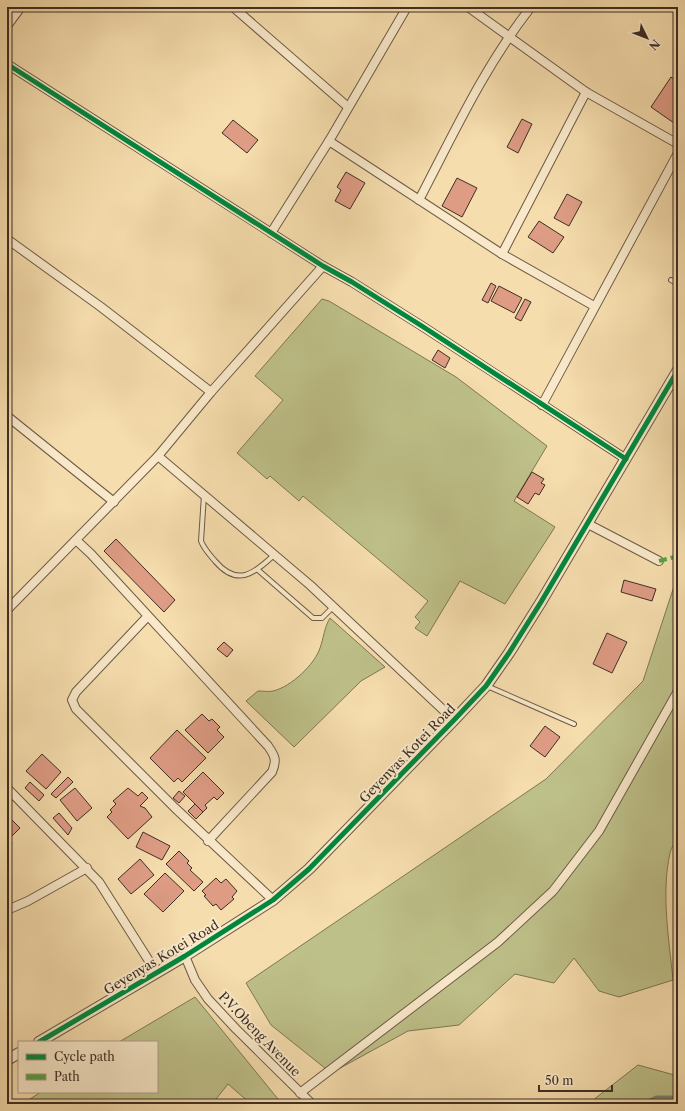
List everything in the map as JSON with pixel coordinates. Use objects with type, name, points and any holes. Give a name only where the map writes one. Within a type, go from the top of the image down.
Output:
[{"type":"street","points":[[7,26],[21,7]]},
{"type":"street","points":[[233,7],[348,107]]},
{"type":"street","points":[[271,233],[329,141],[407,7]]},
{"type":"street","points":[[468,7],[586,92],[678,144]]},
{"type":"street","points":[[420,200],[479,82],[508,36],[531,7]]},
{"type":"street","points":[[8,68],[323,266],[352,282],[419,324],[626,459]]},
{"type":"street","points":[[502,254],[586,92]]},
{"type":"street","points":[[329,141],[502,254],[594,306]]},
{"type":"street","points":[[542,405],[594,306],[678,153]]},
{"type":"street","points":[[7,239],[107,312],[212,392]]},
{"type":"street","points":[[7,610],[158,456],[323,266]]},
{"type":"street","name":"Geyenyas Kotei Road","points":[[41,1041],[185,956],[273,900],[309,869],[454,720],[486,686],[541,602],[678,370]]},
{"type":"street","points":[[7,416],[114,502]]},
{"type":"street","points":[[158,456],[334,607],[454,720]]},
{"type":"street","points":[[588,524],[659,561]]},
{"type":"street","points":[[76,540],[91,554],[147,617],[268,746],[276,757],[272,772],[260,787],[208,841]]},
{"type":"street","points":[[147,617],[76,692],[72,700],[76,708],[208,841],[273,900]]},
{"type":"street","points":[[300,1093],[498,942],[553,891],[599,831],[678,691]]},
{"type":"street","points":[[7,788],[87,868],[112,900],[156,972]]},
{"type":"street","points":[[7,910],[28,901],[87,868]]},
{"type":"street","name":"P.V.Obeng Avenue","points":[[185,956],[196,980],[208,999],[236,1029],[312,1104]]},
{"type":"street","points":[[7,1060],[18,1054]]},
{"type":"lane","points":[[671,280],[678,284]]},
{"type":"lane","points":[[204,495],[201,541],[203,547],[223,570],[230,575],[237,577],[258,570],[274,554]]},
{"type":"lane","points":[[258,570],[313,618],[322,618],[334,607]]},
{"type":"lane","points":[[486,686],[574,724]]},
{"type":"green space","points":[[322,299],[329,301],[456,377],[547,446],[514,501],[555,527],[505,604],[460,581],[427,636],[415,628],[420,622],[415,617],[428,601],[303,496],[299,501],[270,476],[267,479],[237,453],[283,400],[255,376]]},
{"type":"green space","points":[[678,574],[678,837],[670,853],[666,884],[668,933],[673,980],[619,997],[599,991],[574,958],[554,983],[515,974],[459,1025],[408,1031],[331,1073],[271,1025],[246,983],[546,779],[643,681]]},
{"type":"green space","points":[[330,618],[385,667],[361,681],[294,747],[246,701],[258,691],[280,689],[308,668],[317,654],[326,625]]},
{"type":"green space","points":[[195,997],[282,1104],[251,1104],[228,1084],[212,1104],[22,1104],[39,1093],[158,1093],[158,1041],[121,1041]]},
{"type":"green space","points":[[638,1065],[678,1076],[678,1104],[588,1104]]},
{"type":"building","points":[[671,77],[678,82],[678,117],[674,123],[651,107]]},
{"type":"building","points":[[522,119],[532,124],[518,153],[507,147]]},
{"type":"building","points":[[233,120],[258,140],[247,153],[222,133]]},
{"type":"building","points":[[346,172],[365,183],[350,209],[335,201],[341,190],[337,187]]},
{"type":"building","points":[[457,178],[477,188],[462,217],[442,206]]},
{"type":"building","points":[[567,194],[582,202],[569,226],[554,218]]},
{"type":"building","points":[[539,221],[564,237],[553,253],[528,237]]},
{"type":"building","points":[[491,283],[496,286],[488,303],[482,300]]},
{"type":"building","points":[[499,286],[522,298],[514,313],[491,301]]},
{"type":"building","points":[[525,299],[531,302],[521,321],[515,318]]},
{"type":"building","points":[[438,350],[450,358],[445,368],[432,360]]},
{"type":"building","points":[[532,472],[544,479],[541,483],[545,485],[539,495],[535,493],[528,504],[517,497]]},
{"type":"building","points":[[116,539],[175,600],[164,612],[104,551]]},
{"type":"building","points":[[624,580],[656,589],[652,601],[621,592]]},
{"type":"building","points":[[607,633],[627,642],[612,673],[593,664]]},
{"type":"building","points":[[224,642],[233,650],[227,657],[217,649]]},
{"type":"building","points":[[202,714],[209,721],[212,719],[220,727],[217,730],[224,737],[208,753],[185,730]]},
{"type":"building","points":[[545,726],[560,737],[545,757],[530,746]]},
{"type":"building","points":[[177,730],[206,758],[182,782],[178,778],[174,782],[150,758]]},
{"type":"building","points":[[42,754],[61,772],[46,789],[26,771]]},
{"type":"building","points":[[203,772],[224,793],[217,800],[214,797],[205,805],[207,808],[203,812],[183,792]]},
{"type":"building","points":[[68,777],[73,782],[56,798],[51,794]]},
{"type":"building","points":[[30,782],[44,795],[39,801],[25,788]]},
{"type":"building","points":[[75,788],[92,808],[77,821],[60,800]]},
{"type":"building","points":[[128,788],[138,796],[142,792],[148,798],[140,806],[145,808],[152,817],[128,839],[107,817],[112,812],[110,810],[116,804],[113,801]]},
{"type":"building","points":[[179,791],[185,796],[179,803],[173,798]]},
{"type":"building","points":[[195,804],[203,812],[196,819],[188,811]]},
{"type":"building","points":[[59,813],[72,828],[68,835],[53,818]]},
{"type":"building","points":[[7,815],[20,828],[10,838],[12,844],[7,849]]},
{"type":"building","points":[[143,832],[170,846],[162,860],[136,847]]},
{"type":"building","points":[[179,851],[189,861],[187,863],[192,868],[190,870],[203,882],[194,891],[166,864]]},
{"type":"building","points":[[140,859],[154,875],[131,894],[118,879]]},
{"type":"building","points":[[165,873],[184,891],[163,912],[144,894]]},
{"type":"building","points":[[216,878],[221,883],[226,879],[237,891],[232,897],[234,899],[221,910],[216,904],[213,906],[204,896],[206,895],[202,891]]},
{"type":"waterway","points":[[641,1104],[656,1097],[678,1097]]},
{"type":"marked path","points":[[659,561],[678,556]]},
{"type":"cycle path","points":[[7,64],[323,266],[352,282],[425,328],[626,459]]},
{"type":"cycle path","points":[[41,1041],[185,956],[273,900],[309,869],[454,720],[486,686],[509,653],[541,602],[678,370]]}]
